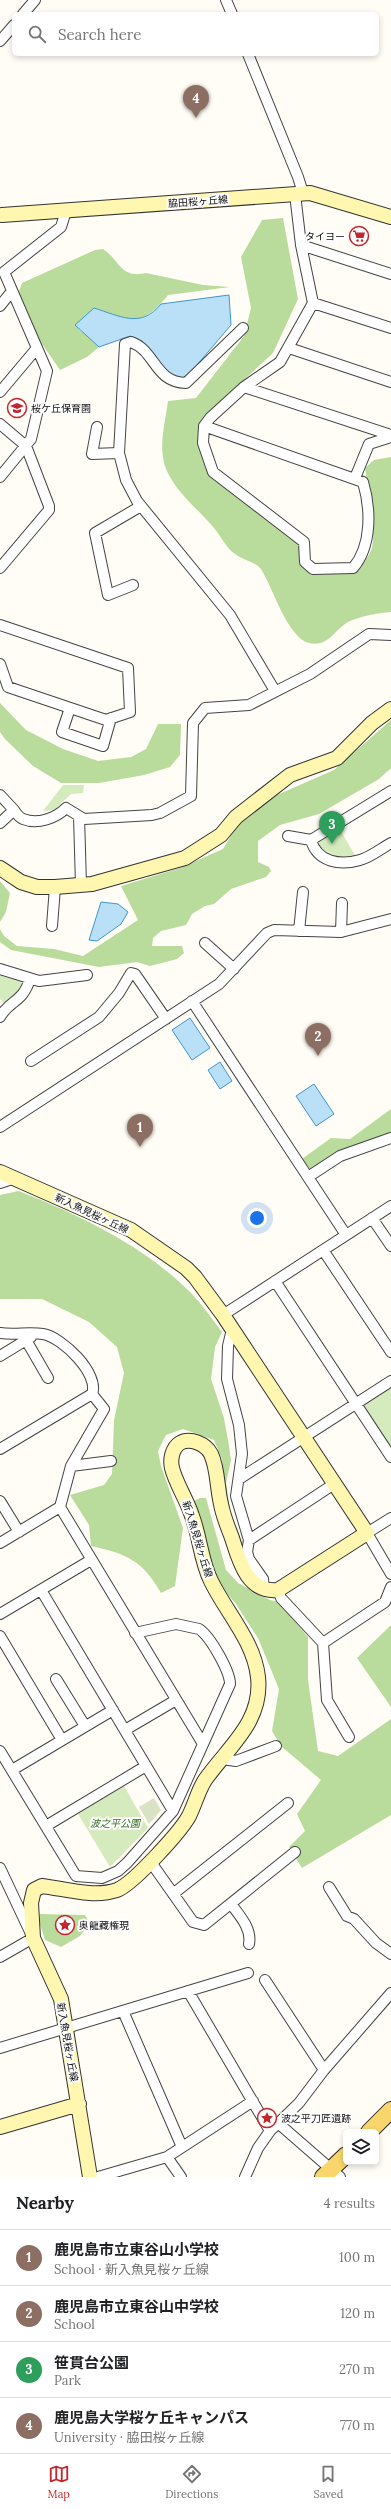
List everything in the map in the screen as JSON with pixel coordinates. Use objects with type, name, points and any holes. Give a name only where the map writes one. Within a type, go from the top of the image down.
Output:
[{"type":"main road","points":[[372,2129],[391,2110]]},
{"type":"main road","points":[[332,2174],[343,2160]]},
{"type":"street","points":[[25,12],[35,0]]},
{"type":"street","points":[[226,0],[231,12]]},
{"type":"street","points":[[0,41],[12,27]]},
{"type":"street","points":[[204,426],[363,482],[368,508],[365,551],[362,558],[353,568],[313,569],[305,562],[304,542],[214,472],[203,443],[204,426],[210,418],[244,387],[280,362],[313,303],[301,245],[298,177],[249,56]]},
{"type":"street","name":"脇田桜ヶ丘線","points":[[1,215],[299,194],[332,198],[391,217]]},
{"type":"street","points":[[0,476],[31,440],[47,371],[4,272],[61,227],[66,211]]},
{"type":"street","points":[[301,245],[391,274]]},
{"type":"street","points":[[0,306],[12,292]]},
{"type":"street","points":[[313,303],[391,328]]},
{"type":"street","points":[[243,328],[186,383],[164,377],[140,345],[131,342],[125,344],[119,453],[126,480],[141,506],[230,615],[275,691]]},
{"type":"street","points":[[0,392],[37,348]]},
{"type":"street","points":[[289,348],[391,382]]},
{"type":"street","points":[[244,387],[391,436]]},
{"type":"street","points":[[0,424],[26,446],[34,464],[49,510],[0,568]]},
{"type":"street","points":[[97,427],[92,454],[119,453]]},
{"type":"street","points":[[355,478],[369,444],[391,436]]},
{"type":"street","points":[[133,585],[108,595],[95,533],[141,506]]},
{"type":"street","points":[[0,625],[128,668],[130,712],[106,720],[8,687],[0,664]]},
{"type":"street","points":[[0,795],[23,819],[31,820],[52,819],[66,808],[84,819],[152,815],[160,813],[191,796],[191,740],[193,723],[198,714],[210,706],[249,704],[310,674],[369,634],[391,636]]},
{"type":"street","points":[[70,708],[62,732],[103,746],[111,718]]},
{"type":"street","points":[[0,868],[21,882],[37,887],[55,887],[81,885],[135,874],[185,858],[204,848],[221,835],[236,817],[290,775],[337,758],[372,723],[391,709]]},
{"type":"street","points":[[288,836],[310,840],[391,791]]},
{"type":"street","points":[[0,823],[14,810]]},
{"type":"street","points":[[79,816],[81,885]]},
{"type":"street","points":[[310,840],[314,851],[320,856],[341,863],[361,860],[391,843]]},
{"type":"street","points":[[52,926],[55,887]]},
{"type":"street","points":[[299,931],[302,892]]},
{"type":"street","points":[[341,932],[342,903]]},
{"type":"street","points":[[0,1127],[219,984],[267,933],[274,930],[341,932],[391,919]]},
{"type":"street","points":[[206,943],[234,969]]},
{"type":"street","points":[[0,969],[39,982],[87,975]]},
{"type":"street","points":[[31,1061],[99,1017],[119,993],[131,973],[135,974],[142,981],[166,1019]]},
{"type":"street","points":[[0,1017],[26,993],[30,979]]},
{"type":"street","points":[[192,1001],[346,1235]]},
{"type":"street","points":[[308,1177],[340,1156],[391,1138]]},
{"type":"street","name":"新入魚見桜ヶ丘線","points":[[0,1172],[131,1230],[186,1268],[204,1287],[367,1533]]},
{"type":"street","points":[[0,1183],[15,1178]]},
{"type":"street","points":[[223,1315],[391,1206]]},
{"type":"street","points":[[372,1218],[391,1246]]},
{"type":"street","points":[[323,1250],[391,1352]]},
{"type":"street","points":[[275,1281],[390,1453]]},
{"type":"street","points":[[232,1329],[228,1346],[227,1379],[240,1435],[242,1454],[237,1502],[249,1540],[249,1559],[271,1589],[323,1643],[327,1700],[349,1737]]},
{"type":"street","points":[[0,1333],[36,1334],[49,1336],[70,1348],[90,1374],[94,1385],[92,1394],[0,1449]]},
{"type":"street","points":[[0,1356],[36,1334]]},
{"type":"street","points":[[26,1340],[48,1378]]},
{"type":"street","points":[[239,1479],[391,1381]]},
{"type":"street","points":[[0,1543],[60,1507],[71,1466],[104,1409],[92,1394]]},
{"type":"street","name":"新入魚見桜ヶ丘線","points":[[90,2177],[61,1999],[33,1938],[31,1903],[34,1890],[42,1886],[101,1893],[117,1890],[127,1885],[150,1862],[185,1822],[200,1788],[244,1732],[251,1719],[258,1690],[258,1675],[251,1652],[208,1574],[193,1516],[172,1469],[171,1458],[179,1443],[197,1442],[208,1449],[215,1470],[221,1506],[243,1570],[250,1580],[271,1589]]},
{"type":"street","points":[[71,1466],[111,1461]]},
{"type":"street","points":[[249,1540],[334,1484]]},
{"type":"street","points":[[0,1501],[19,1532]]},
{"type":"street","points":[[60,1507],[203,1744]]},
{"type":"street","points":[[271,1589],[391,1518]]},
{"type":"street","points":[[367,1533],[391,1574]]},
{"type":"street","points":[[0,1614],[91,1560]]},
{"type":"street","points":[[323,1643],[385,1602],[391,1587]]},
{"type":"street","points":[[41,1590],[173,1810]]},
{"type":"street","points":[[76,1876],[102,1878],[118,1871],[127,1863],[173,1810],[230,1684],[229,1675],[219,1656],[199,1629],[176,1624],[135,1632]]},
{"type":"street","points":[[0,1636],[62,1740]]},
{"type":"street","points":[[56,1679],[85,1726]]},
{"type":"street","points":[[125,1730],[176,1700]]},
{"type":"street","points":[[12,1770],[113,1710]]},
{"type":"street","points":[[222,1759],[236,1762],[276,1746]]},
{"type":"street","points":[[0,1751],[76,1876],[75,1891]]},
{"type":"street","points":[[46,1826],[146,1766]]},
{"type":"street","points":[[173,1894],[288,1803]]},
{"type":"street","points":[[150,1862],[193,1922],[204,1925],[295,1852]]},
{"type":"street","points":[[0,1957],[33,1938],[1,1870]]},
{"type":"street","points":[[329,1887],[347,1916],[354,1919],[376,1944],[391,1954]]},
{"type":"street","points":[[231,1904],[245,1923],[250,1938],[249,1944]]},
{"type":"street","points":[[0,2048],[248,1973]]},
{"type":"street","points":[[265,1980],[324,2070]]},
{"type":"street","points":[[188,1991],[270,2131]]},
{"type":"street","points":[[245,2177],[258,2148],[270,2131],[299,2104],[324,2070],[390,1996]]},
{"type":"street","points":[[122,2011],[182,2147]]},
{"type":"street","points":[[98,2177],[167,2157],[253,2101]]},
{"type":"street","points":[[0,2127],[79,2104]]},
{"type":"street","points":[[278,2123],[332,2174]]},
{"type":"street","points":[[167,2157],[181,2177]]},
{"type":"green space","points":[[283,218],[298,299],[273,353],[204,417],[201,426],[210,474],[299,545],[299,563],[310,574],[356,570],[363,563],[371,551],[373,541],[371,508],[365,468],[374,460],[391,457],[391,612],[370,615],[350,621],[327,640],[316,644],[309,643],[301,639],[294,632],[281,611],[261,569],[232,551],[214,528],[173,483],[165,466],[162,448],[162,438],[168,401],[196,398],[244,336],[251,308],[241,257],[262,220]]},
{"type":"green space","points":[[103,249],[109,253],[125,271],[131,273],[146,273],[203,285],[230,287],[168,295],[159,306],[150,313],[135,319],[117,316],[94,308],[79,330],[89,336],[99,347],[87,357],[60,370],[40,341],[18,294],[22,283],[95,250]]},
{"type":"green space","points":[[0,703],[26,730],[63,749],[98,761],[131,757],[146,749],[158,724],[181,724],[180,755],[170,767],[144,775],[99,783],[61,783],[33,766],[5,739],[0,732]]},
{"type":"green space","points":[[391,720],[391,768],[379,779],[319,814],[280,825],[258,841],[258,862],[269,867],[271,871],[266,877],[231,889],[214,904],[205,906],[192,914],[186,925],[161,931],[153,938],[152,946],[182,946],[184,953],[177,959],[150,966],[137,962],[99,967],[11,950],[0,942],[0,929],[4,936],[17,946],[54,949],[83,956],[138,920],[121,886],[180,868],[223,849],[242,817],[261,802],[334,770]]},
{"type":"green space","points":[[63,785],[84,785],[83,793],[71,794],[54,810],[43,811]]},
{"type":"green space","points":[[339,828],[356,857],[339,857],[317,847],[317,840]]},
{"type":"green space","points":[[0,881],[10,893],[6,912],[0,922]]},
{"type":"green space","points":[[0,974],[22,981],[24,984],[21,990],[5,1004],[0,999]]},
{"type":"green space","points":[[391,1109],[391,1132],[312,1171],[302,1159],[331,1138],[350,1139]]},
{"type":"green space","points":[[19,1191],[87,1221],[131,1246],[152,1260],[172,1275],[190,1292],[222,1332],[215,1347],[211,1379],[224,1418],[229,1446],[231,1460],[226,1483],[230,1510],[241,1548],[227,1508],[222,1459],[214,1440],[183,1429],[166,1435],[158,1451],[161,1466],[183,1528],[175,1586],[161,1593],[147,1573],[132,1560],[114,1552],[91,1546],[89,1525],[70,1495],[104,1485],[112,1474],[114,1420],[124,1373],[117,1347],[89,1322],[42,1299],[0,1299],[0,1195]]},
{"type":"green space","points":[[391,1387],[391,1446],[387,1443],[362,1407],[363,1404]]},
{"type":"green space","points":[[200,1498],[206,1498],[226,1570],[238,1583],[270,1600],[279,1602],[308,1637],[308,1680],[318,1751],[338,1756],[391,1719],[391,1815],[302,1868],[289,1847],[305,1831],[297,1814],[321,1780],[281,1746],[272,1731],[279,1689],[258,1638],[236,1604],[211,1575],[192,1502]]},
{"type":"green space","points":[[391,1625],[391,1707],[357,1658]]},
{"type":"green space","name":"波之平公園","points":[[124,1786],[148,1828],[110,1867],[78,1814]]},
{"type":"green space","points":[[154,1798],[161,1810],[149,1824],[139,1807]]},
{"type":"green space","points":[[40,1914],[85,1915],[90,1924],[80,1936],[61,1947],[45,1940],[39,1921]]},
{"type":"water","points":[[229,295],[231,325],[185,379],[166,373],[142,341],[130,336],[99,347],[75,325],[94,308],[121,317],[138,318],[153,312],[161,304]]},
{"type":"water","points":[[101,902],[118,904],[128,912],[121,924],[97,941],[89,940]]},
{"type":"water","points":[[190,1018],[210,1048],[192,1060],[172,1030]]},
{"type":"water","points":[[220,1062],[232,1081],[220,1089],[208,1070]]},
{"type":"water","points":[[314,1084],[334,1114],[316,1126],[296,1096]]},
{"type":"place","name":"鹿児島大学桜ケ丘キャンパス","points":[[196,118]]},
{"type":"place","name":"タイヨー","points":[[359,236]]},
{"type":"place","name":"桜ケ丘保育園","points":[[17,408]]},
{"type":"place","name":"笹貫台公園","points":[[332,844]]},
{"type":"place","name":"鹿児島市立東谷山中学校","points":[[318,1056]]},
{"type":"place","name":"鹿児島市立東谷山小学校","points":[[140,1147]]},
{"type":"place","name":"奥龍藏権現","points":[[65,1925]]},
{"type":"place","name":"波之平刀匠遺跡","points":[[267,2118]]}]
